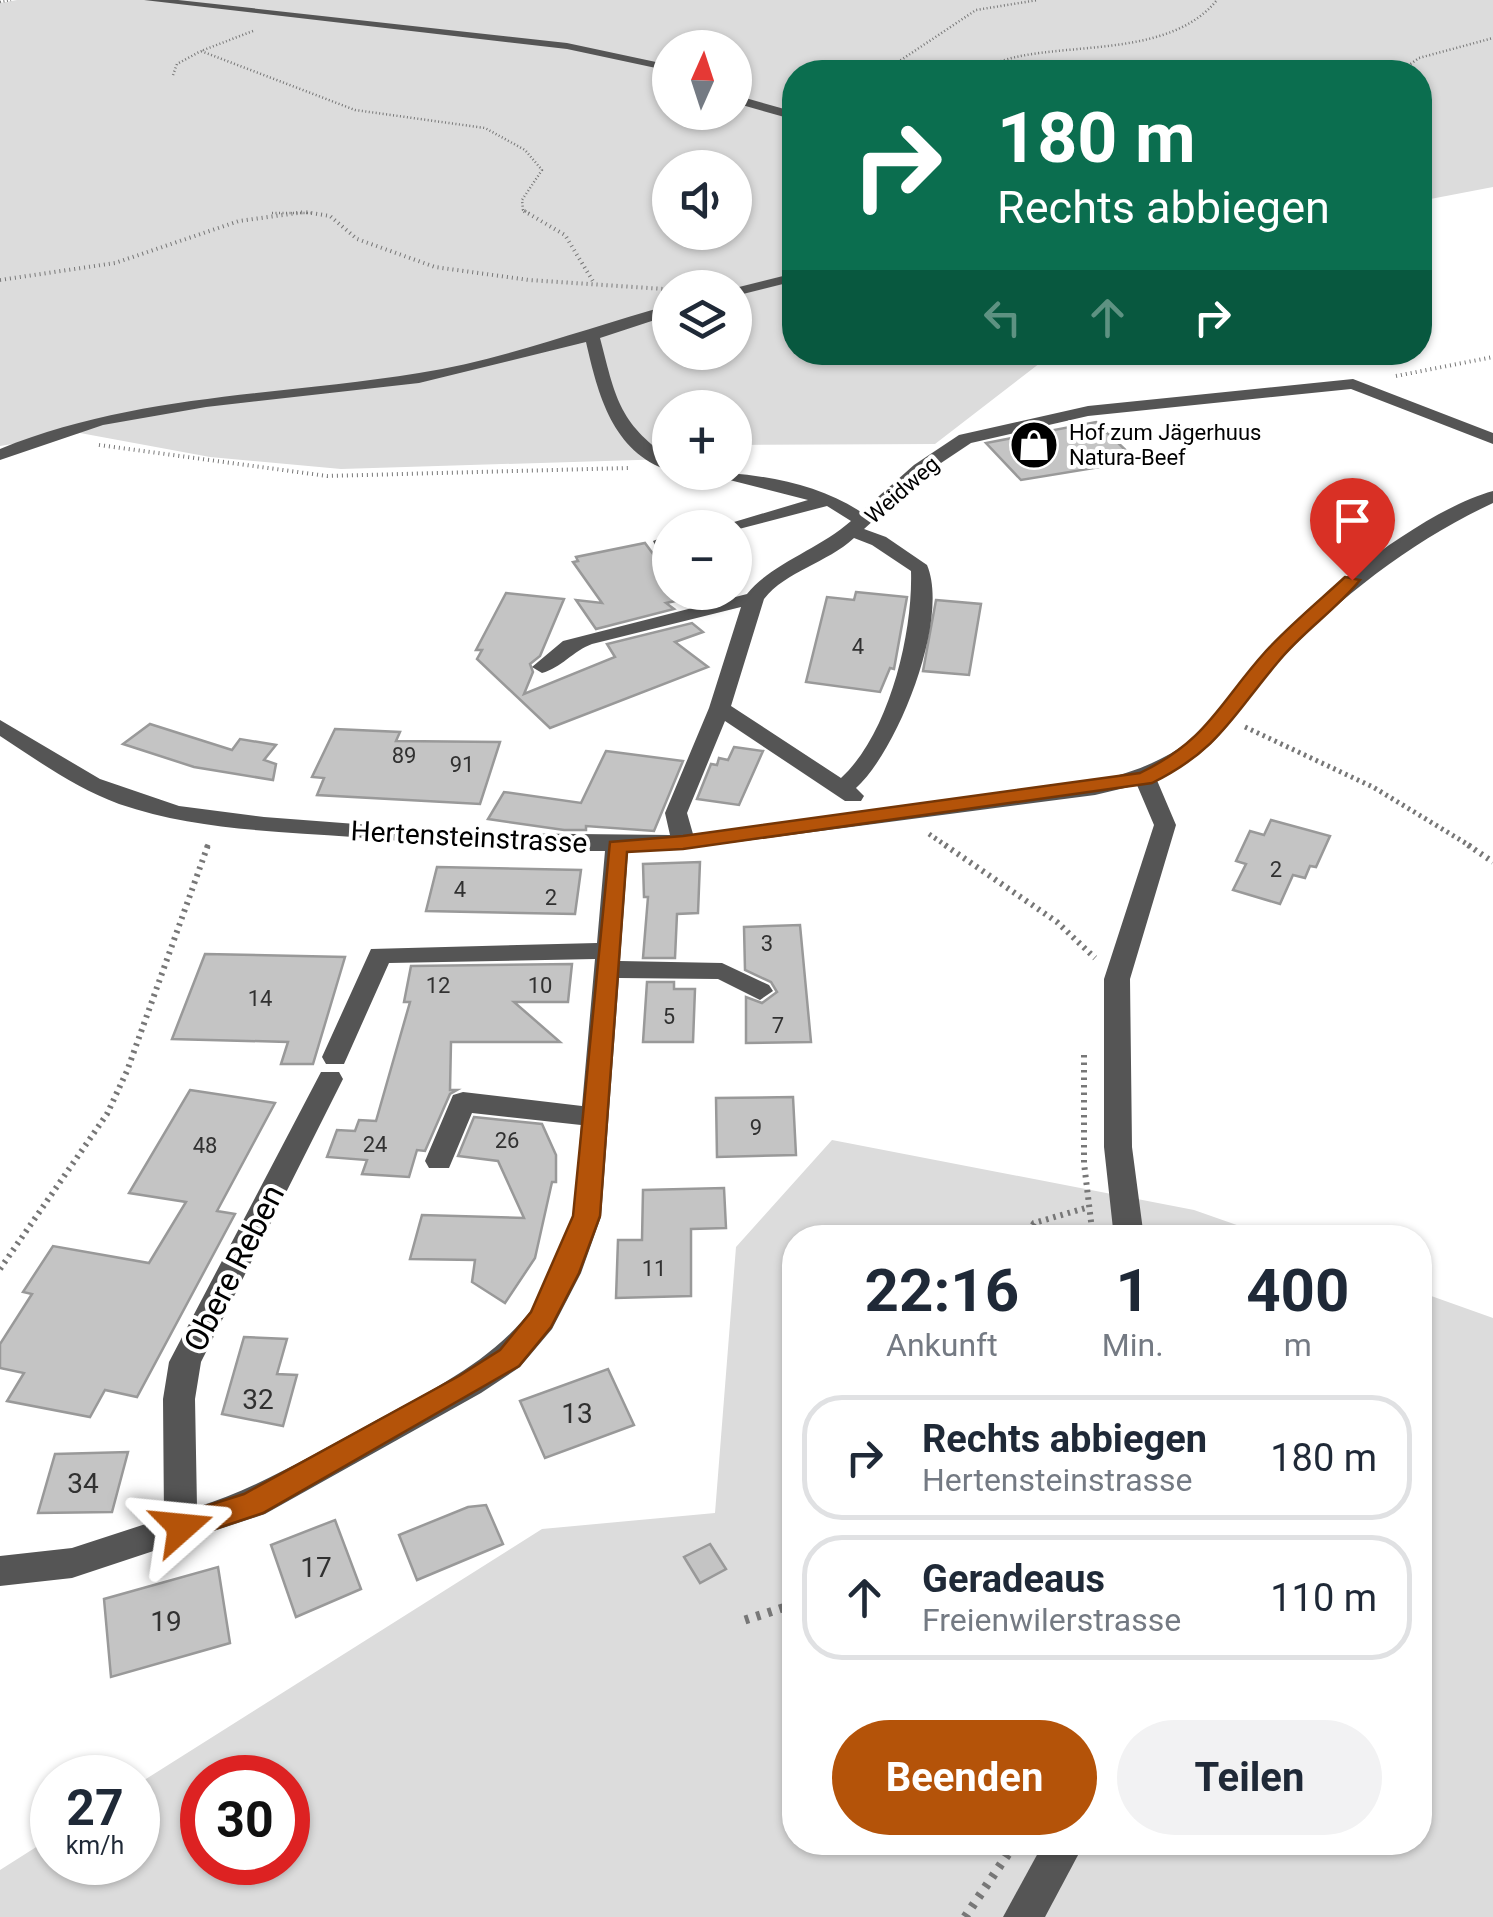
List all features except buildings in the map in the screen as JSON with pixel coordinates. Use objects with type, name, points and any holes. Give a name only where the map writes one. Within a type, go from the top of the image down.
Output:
[{"type":"street","points":[[149,0],[567,46],[652,64]]},
{"type":"street","points":[[752,104],[782,112]]},
{"type":"street","points":[[752,287],[782,279]]},
{"type":"street","points":[[0,455],[46,433],[160,412],[418,378],[592,336],[652,316]]},
{"type":"street","points":[[592,336],[612,415],[627,438],[652,454]]},
{"type":"street","name":"Weidweg","points":[[754,598],[767,582],[832,548],[920,469],[966,440],[1022,423],[1202,397],[1353,384],[1493,440]]},
{"type":"street","points":[[752,482],[829,499],[858,527],[920,569],[922,591],[912,676],[860,772],[844,787]]},
{"type":"street","name":"Hertensteinstrasse","points":[[0,726],[78,775],[124,797],[217,820],[617,846],[683,842],[1145,778],[1184,760],[1223,723],[1272,656],[1352,580],[1454,513],[1493,496]]},
{"type":"street","points":[[752,520],[829,499]]},
{"type":"street","points":[[542,668],[584,640],[754,598]]},
{"type":"street","points":[[683,842],[676,813],[720,708],[754,598]]},
{"type":"street","points":[[720,708],[844,787],[865,817]]},
{"type":"street","points":[[1128,1225],[1118,1147],[1117,979],[1165,825],[1145,778]]},
{"type":"street","points":[[0,1572],[72,1563],[253,1504],[510,1358],[541,1320],[582,1231],[617,846]]},
{"type":"street","name":"Obere Reben","points":[[182,1527],[179,1398],[186,1362],[333,1068],[380,956],[607,960]]},
{"type":"street","points":[[607,960],[722,972],[760,991]]},
{"type":"street","points":[[439,1161],[462,1102],[595,1117]]},
{"type":"street","points":[[1023,1917],[1059,1855]]},
{"type":"path","points":[[0,2],[11,0]]},
{"type":"path","points":[[901,60],[976,10],[1038,0]]},
{"type":"path","points":[[1005,60],[1164,32],[1202,16],[1217,0]]},
{"type":"path","points":[[173,75],[178,64],[201,51],[264,28]]},
{"type":"path","points":[[1416,60],[1493,38]]},
{"type":"path","points":[[201,51],[291,83],[312,98],[339,106],[470,122],[505,133],[542,170],[522,200],[523,210],[565,235],[594,283]]},
{"type":"path","points":[[0,280],[124,261],[257,212],[300,210],[330,216],[353,238],[404,256],[502,280],[652,284]]},
{"type":"path","points":[[1353,384],[1493,357]]},
{"type":"path","points":[[46,433],[132,452],[327,476],[630,468]]},
{"type":"path","points":[[1223,723],[1300,749],[1460,838],[1493,862]]},
{"type":"path","points":[[908,812],[934,838],[1058,922],[1096,959]]},
{"type":"path","points":[[0,1268],[107,1114],[127,1071],[217,820]]},
{"type":"path","points":[[1033,1225],[1089,1207]]},
{"type":"path","points":[[745,1620],[782,1608]]},
{"type":"path","points":[[965,1917],[1007,1855]]},
{"type":"shaded area","points":[[1493,0],[1493,187],[1432,199],[1432,60],[782,60],[782,365],[1037,365],[935,444],[752,445],[752,390],[652,390],[652,460],[341,469],[210,457],[80,433],[0,446],[0,3]]},
{"type":"shaded area","points":[[832,1140],[1194,1210],[1237,1225],[782,1225],[782,1855],[1432,1855],[1432,1296],[1493,1318],[1493,1917],[0,1917],[0,1870],[30,1851],[30,1885],[160,1885],[160,1770],[180,1757],[180,1885],[310,1885],[310,1755],[184,1755],[542,1529],[715,1513],[736,1247]]},
{"type":"place","name":"Hof zum Jägerhuus Natura-Beef","points":[[1034,445]]},
{"type":"route","points":[[182,1527],[253,1504],[470,1384],[510,1358],[541,1320],[566,1273],[586,1216],[617,846],[683,842],[1095,788],[1145,778],[1184,760],[1223,723],[1272,656],[1352,580]]}]
